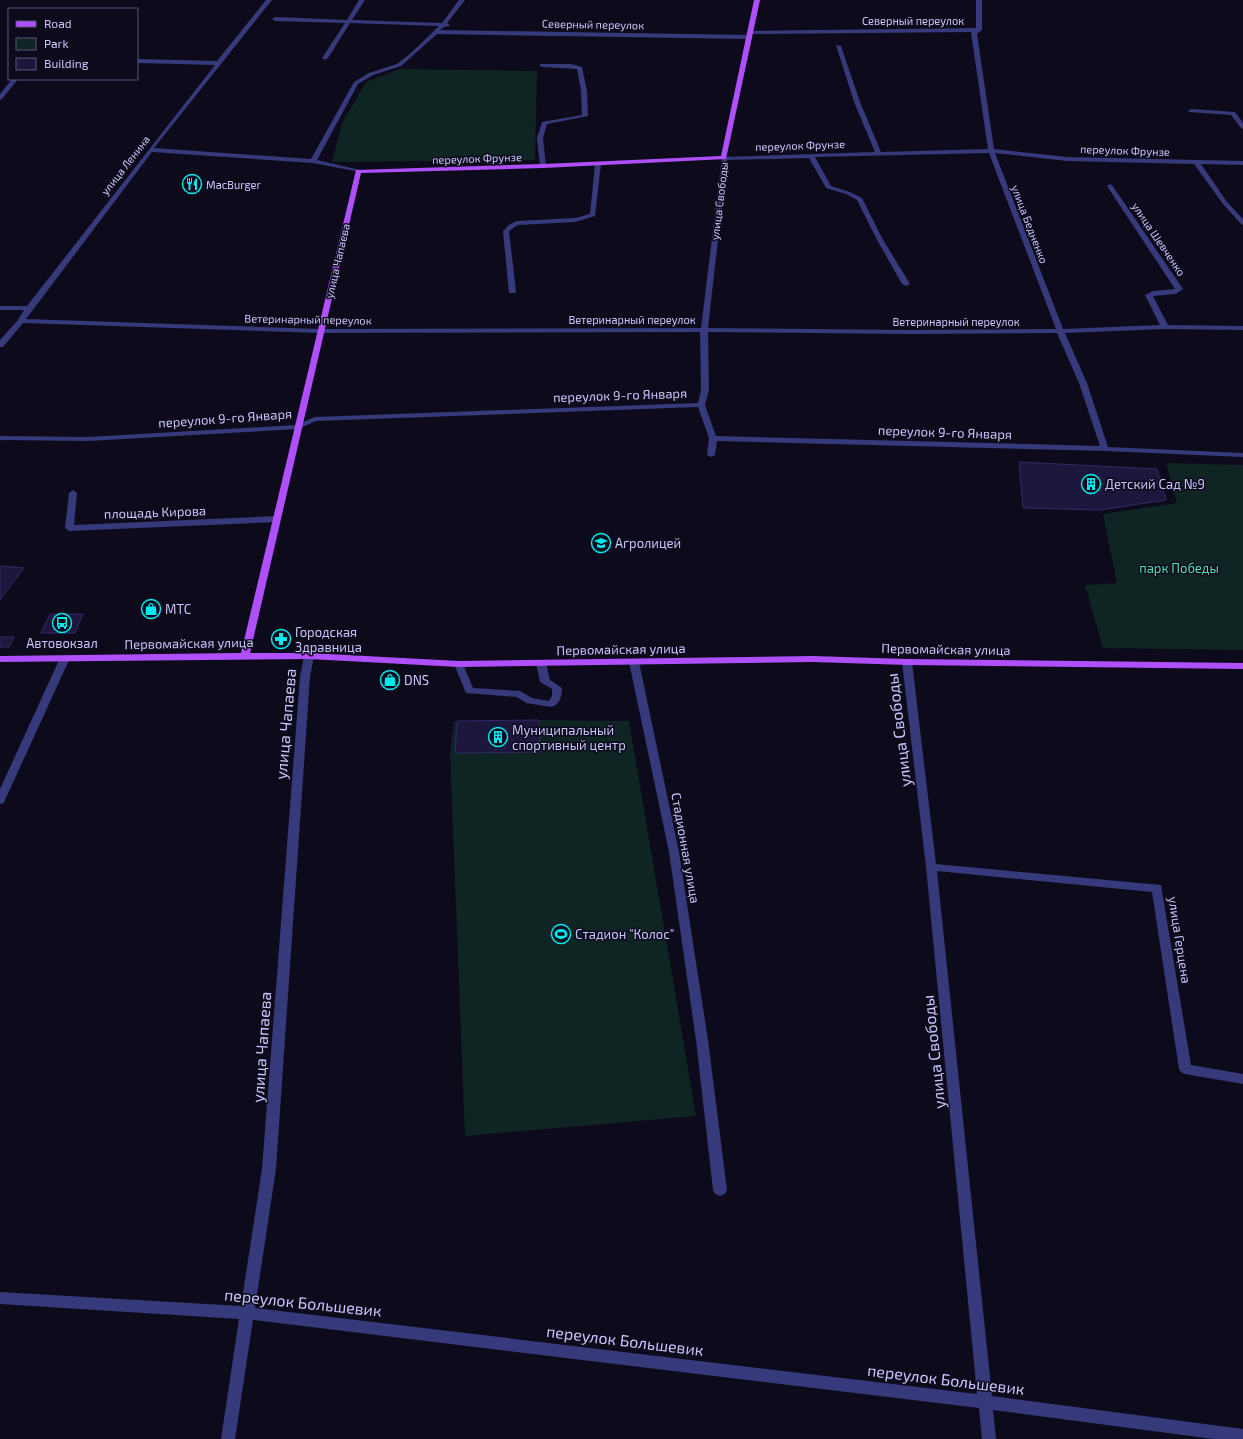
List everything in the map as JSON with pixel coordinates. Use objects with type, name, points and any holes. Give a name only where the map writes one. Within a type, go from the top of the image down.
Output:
[{"type":"main road","name":"улица Свободы","points":[[724,158],[757,0]]},
{"type":"main road","name":"переулок Фрунзе","points":[[358,171],[543,166],[724,158]]},
{"type":"main road","name":"улица Чапаева","points":[[245,656],[358,171]]},
{"type":"main road","name":"Первомайская улица","points":[[0,659],[309,656],[459,664],[813,659],[907,662],[1243,666]]},
{"type":"street","name":"улица Ленина","points":[[0,345],[21,321],[29,308],[150,150],[270,0]]},
{"type":"street","points":[[325,58],[362,0]]},
{"type":"street","points":[[313,161],[356,83],[371,74],[399,65],[413,54],[444,24],[462,0]]},
{"type":"street","name":"улица Бедненко","points":[[979,0],[979,30],[974,34],[991,151],[1061,331],[1083,383],[1105,449]]},
{"type":"street","points":[[275,19],[444,24],[467,31]]},
{"type":"street","name":"Северный переулок","points":[[436,32],[750,34],[979,30]]},
{"type":"street","points":[[838,46],[856,102],[878,153]]},
{"type":"street","points":[[138,61],[219,63]]},
{"type":"street","points":[[542,65],[571,66],[580,68],[584,92],[585,116],[544,123],[540,138],[543,166]]},
{"type":"street","points":[[0,98],[14,80]]},
{"type":"street","points":[[1191,112],[1234,113],[1243,127]]},
{"type":"street","points":[[150,150],[313,161],[358,171]]},
{"type":"street","name":"переулок Фрунзе","points":[[724,158],[991,151],[1067,159],[1243,163]]},
{"type":"street","points":[[811,155],[828,187],[848,193],[860,199],[879,238],[906,284]]},
{"type":"street","name":"улица Свободы","points":[[701,405],[705,390],[704,330],[724,158]]},
{"type":"street","points":[[1196,162],[1225,203],[1243,223]]},
{"type":"street","points":[[512,291],[506,231],[512,225],[517,223],[575,220],[593,215],[598,164]]},
{"type":"street","name":"улица Шевченко","points":[[1110,186],[1179,289],[1176,292],[1153,293],[1149,295],[1165,327]]},
{"type":"street","points":[[0,308],[29,308]]},
{"type":"street","name":"Ветеринарный переулок","points":[[21,321],[320,331],[704,330],[911,332],[1061,331],[1165,327],[1243,328]]},
{"type":"street","name":"переулок 9-го Января","points":[[0,438],[88,439],[298,427],[315,419],[701,405],[713,438],[1105,449],[1243,455]]},
{"type":"street","points":[[711,455],[713,438]]},
{"type":"street","name":"площадь Кирова","points":[[72,493],[69,528],[277,520]]},
{"type":"street","name":"улица Чапаева","points":[[228,1439],[269,1169],[305,677],[309,656]]},
{"type":"street","points":[[0,800],[65,658]]},
{"type":"street","name":"Стадионная улица","points":[[634,662],[674,852],[702,1040],[720,1190]]},
{"type":"street","name":"улица Свободы","points":[[907,662],[931,867],[989,1439]]},
{"type":"street","points":[[459,664],[469,691],[520,694],[529,701],[551,704],[558,697],[557,688],[545,682],[541,663]]},
{"type":"street","name":"улица Герцена","points":[[931,867],[1157,888],[1185,1069],[1243,1079]]},
{"type":"street","name":"переулок Большевик","points":[[0,1298],[247,1313],[986,1402],[1243,1436]]},
{"type":"green space","points":[[399,69],[537,71],[535,160],[332,162],[342,123],[366,82]]},
{"type":"green space","name":"парк Победы","points":[[1166,463],[1243,465],[1243,650],[1103,648],[1085,585],[1117,583],[1103,514],[1177,503]]},
{"type":"green space","name":"Стадион \"Колос\"","points":[[539,720],[629,721],[696,1116],[465,1136],[450,752],[454,722]]},
{"type":"building","name":"Детский Сад №9","points":[[1019,462],[1157,469],[1166,500],[1100,510],[1023,508]]},
{"type":"building","points":[[0,566],[24,568],[0,600]]},
{"type":"building","name":"Автовокзал","points":[[50,614],[83,614],[75,633],[41,633]]},
{"type":"building","points":[[0,637],[14,637],[9,647],[0,647]]},
{"type":"building","name":"Муниципальный спортивный центр","points":[[539,720],[540,752],[455,753],[457,721]]},
{"type":"place","name":"MacBurger","points":[[192,184]]},
{"type":"place","name":"Детский Сад №9","points":[[1091,484]]},
{"type":"place","name":"Агролицей","points":[[601,543]]},
{"type":"place","name":"МТС","points":[[151,609]]},
{"type":"place","name":"Автовокзал","points":[[62,623]]},
{"type":"place","name":"Городская Здравница","points":[[281,639]]},
{"type":"place","name":"DNS","points":[[390,680]]},
{"type":"place","name":"Муниципальный спортивный центр","points":[[498,737]]},
{"type":"place","name":"Стадион \"Колос\"","points":[[561,934]]}]
